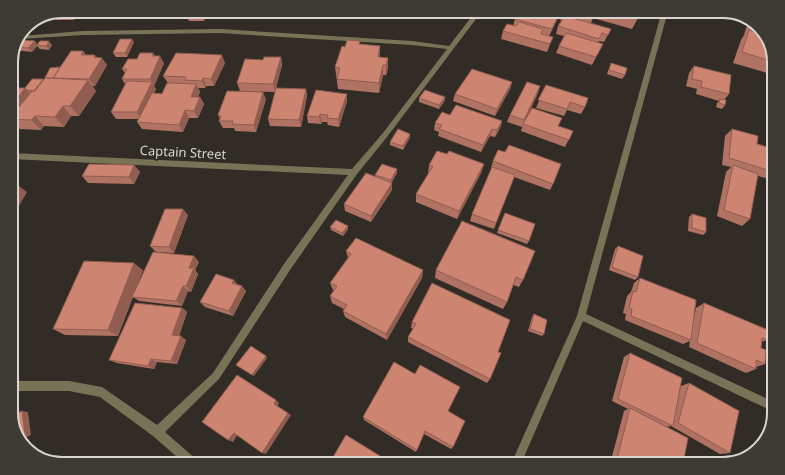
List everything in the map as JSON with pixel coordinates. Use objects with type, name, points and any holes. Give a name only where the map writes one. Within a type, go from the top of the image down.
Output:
[{"type":"street","points":[[157,432],[216,376],[287,267],[354,172],[474,18]]},
{"type":"street","points":[[519,457],[581,316],[663,18]]},
{"type":"street","points":[[25,38],[83,33],[220,31],[412,43],[450,48]]},
{"type":"street","name":"Captain Street","points":[[18,156],[354,172]]},
{"type":"street","points":[[581,316],[767,405]]},
{"type":"street","points":[[18,386],[69,386],[102,392],[157,432],[185,457]]},
{"type":"building","points":[[516,18],[558,18],[552,29]]},
{"type":"building","points":[[564,18],[572,18],[611,29],[608,35],[602,33],[599,39],[558,26]]},
{"type":"building","points":[[519,22],[543,29],[541,34],[553,37],[550,44],[503,31],[507,24],[516,26]]},
{"type":"building","points":[[749,30],[754,31],[760,38],[765,48],[767,60],[742,52]]},
{"type":"building","points":[[566,33],[603,44],[596,57],[559,46]]},
{"type":"building","points":[[120,39],[132,39],[125,53],[113,53]]},
{"type":"building","points":[[24,40],[35,41],[28,48],[20,47]]},
{"type":"building","points":[[347,40],[360,41],[359,44],[380,46],[378,57],[388,58],[386,65],[383,65],[379,83],[337,79],[340,68],[335,67],[342,46],[345,47]]},
{"type":"building","points":[[40,41],[49,41],[46,46],[37,45]]},
{"type":"building","points":[[71,51],[83,51],[81,55],[95,55],[94,57],[102,58],[89,79],[53,78]]},
{"type":"building","points":[[140,53],[153,53],[152,56],[160,56],[150,79],[122,79],[127,69],[122,69],[128,59],[137,59]]},
{"type":"building","points":[[176,53],[222,55],[211,79],[203,78],[202,81],[185,80],[186,77],[163,76]]},
{"type":"building","points":[[264,57],[281,57],[273,84],[237,83],[245,59],[263,60]]},
{"type":"building","points":[[611,63],[627,68],[625,75],[609,70]]},
{"type":"building","points":[[694,66],[731,75],[729,94],[701,87],[702,81],[692,79]]},
{"type":"building","points":[[60,67],[53,78],[45,78],[50,68]]},
{"type":"building","points":[[472,69],[512,82],[497,109],[455,94]]},
{"type":"building","points":[[45,78],[88,80],[70,106],[63,106],[55,117],[35,116],[31,120],[18,119],[18,108],[32,91],[35,91]]},
{"type":"building","points":[[32,79],[43,79],[34,91],[27,90],[25,88]]},
{"type":"building","points":[[127,81],[152,82],[137,112],[111,112]]},
{"type":"building","points":[[527,82],[540,86],[524,120],[510,115]]},
{"type":"building","points":[[167,83],[196,84],[191,97],[200,97],[194,111],[185,110],[179,125],[137,122],[152,93],[162,94]]},
{"type":"building","points":[[546,85],[588,98],[585,107],[570,102],[567,109],[538,100]]},
{"type":"building","points":[[18,88],[25,88],[18,97]]},
{"type":"building","points":[[276,88],[306,89],[299,120],[268,119]]},
{"type":"building","points":[[316,90],[347,94],[338,119],[327,118],[328,115],[320,114],[319,117],[307,116]]},
{"type":"building","points":[[425,90],[445,97],[439,105],[419,98]]},
{"type":"building","points":[[227,91],[263,92],[254,125],[232,124],[233,121],[219,121],[221,116],[218,115]]},
{"type":"building","points":[[720,99],[726,100],[725,105],[719,103]]},
{"type":"building","points":[[456,105],[502,121],[497,130],[492,129],[483,145],[439,129],[442,125],[435,123],[442,112],[450,115]]},
{"type":"building","points":[[532,108],[562,118],[558,126],[573,131],[569,140],[523,124]]},
{"type":"building","points":[[398,129],[410,134],[403,146],[390,142]]},
{"type":"building","points":[[732,129],[758,136],[757,144],[767,147],[767,170],[729,158]]},
{"type":"building","points":[[509,145],[561,164],[553,184],[493,161],[498,150],[505,152]]},
{"type":"building","points":[[437,151],[447,154],[449,151],[484,164],[459,211],[416,194],[433,166],[429,165]]},
{"type":"building","points":[[89,164],[134,165],[129,177],[82,176]]},
{"type":"building","points":[[382,164],[397,169],[391,180],[375,175]]},
{"type":"building","points":[[733,165],[758,174],[750,219],[724,210]]},
{"type":"building","points":[[492,167],[515,175],[496,223],[472,214]]},
{"type":"building","points":[[366,173],[392,183],[371,216],[344,204]]},
{"type":"building","points":[[165,209],[183,209],[169,247],[150,246]]},
{"type":"building","points":[[505,213],[535,224],[529,241],[498,230]]},
{"type":"building","points":[[692,214],[706,218],[706,232],[692,228]]},
{"type":"building","points":[[336,220],[348,226],[342,233],[330,227]]},
{"type":"building","points":[[462,221],[535,251],[523,280],[516,277],[507,302],[436,270]]},
{"type":"building","points":[[356,238],[423,270],[386,334],[343,311],[347,305],[330,296],[337,286],[330,283],[351,254],[346,251]]},
{"type":"building","points":[[618,246],[643,256],[638,277],[612,267]]},
{"type":"building","points":[[153,252],[194,256],[189,268],[194,268],[186,286],[183,286],[176,301],[132,297]]},
{"type":"building","points":[[84,261],[134,263],[108,330],[53,329]]},
{"type":"building","points":[[216,274],[234,280],[232,283],[242,286],[229,311],[200,302]]},
{"type":"building","points":[[640,278],[696,300],[691,340],[631,316],[632,309],[629,308],[633,291],[636,292]]},
{"type":"building","points":[[432,283],[510,320],[498,352],[501,353],[490,379],[408,337],[416,324],[412,322]]},
{"type":"building","points":[[135,303],[182,308],[172,335],[181,336],[171,361],[151,359],[148,366],[109,360]]},
{"type":"building","points":[[704,303],[767,330],[767,340],[762,338],[761,348],[766,350],[765,364],[756,360],[756,369],[697,343]]},
{"type":"building","points":[[534,314],[547,320],[544,334],[530,329]]},
{"type":"building","points":[[251,346],[266,356],[252,375],[236,365]]},
{"type":"building","points":[[630,353],[682,378],[673,426],[618,399]]},
{"type":"building","points":[[394,362],[415,374],[420,365],[460,387],[448,411],[465,421],[453,447],[425,431],[417,450],[363,417]]},
{"type":"building","points":[[237,375],[276,400],[274,404],[288,413],[262,453],[234,433],[228,440],[202,422]]},
{"type":"building","points":[[689,383],[739,411],[730,453],[678,423]]},
{"type":"building","points":[[630,408],[688,438],[684,457],[618,457]]},
{"type":"building","points":[[22,411],[25,434],[24,435],[20,427],[18,413]]},
{"type":"building","points":[[346,435],[382,457],[333,457]]}]
